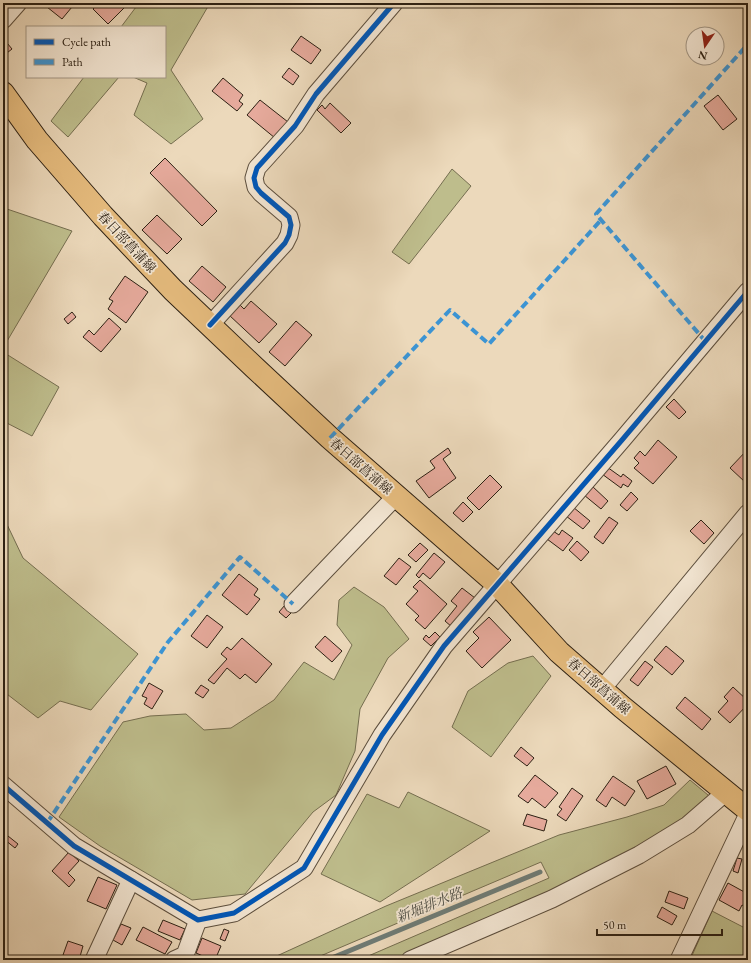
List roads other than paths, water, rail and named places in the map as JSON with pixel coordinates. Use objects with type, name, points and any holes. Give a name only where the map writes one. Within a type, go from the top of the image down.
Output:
[{"type":"main road","name":"春日部菖蒲線","points":[[3,93],[37,140],[103,216],[173,290],[324,433],[497,584],[559,652],[622,707],[748,810]]},
{"type":"street","points":[[3,20],[18,3]]},
{"type":"street","points":[[210,325],[285,243],[292,225],[289,217],[256,187],[254,178],[257,168],[295,126],[316,94],[394,3]]},
{"type":"street","points":[[3,785],[74,846],[198,920],[234,913],[304,868],[382,735],[444,646],[622,440],[748,291]]},
{"type":"street","points":[[293,604],[396,496]]},
{"type":"street","points":[[602,689],[748,513]]},
{"type":"street","points":[[410,960],[552,900],[640,855],[688,825],[726,792]]},
{"type":"street","points":[[679,960],[748,814]]},
{"type":"street","points":[[94,960],[131,880]]},
{"type":"street","points":[[174,960],[185,955],[198,920]]},
{"type":"waterway","name":"新堀排水路","points":[[327,960],[540,872]]}]
